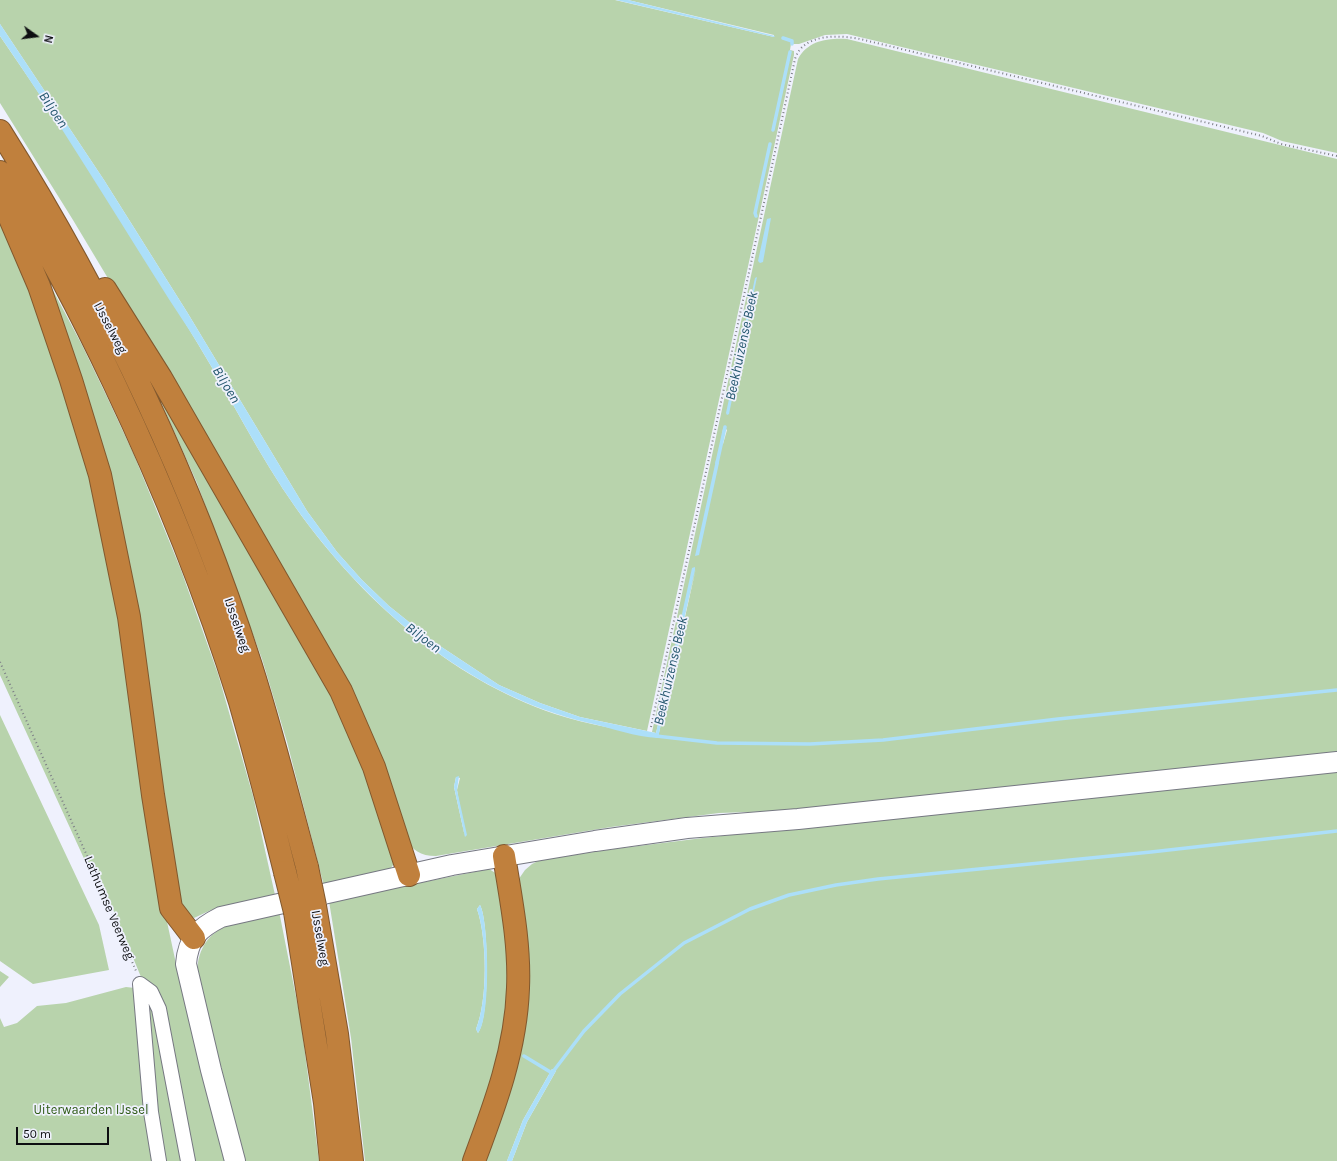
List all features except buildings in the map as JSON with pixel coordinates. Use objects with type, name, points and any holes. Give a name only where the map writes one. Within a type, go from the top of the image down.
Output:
[{"type":"highway","name":"IJsselweg","points":[[0,131],[47,209],[139,382],[207,541],[251,665],[267,718],[306,867],[305,909],[331,1161]]},
{"type":"highway","name":"IJsselweg","points":[[0,172],[54,265],[88,329],[143,444],[182,538],[207,604],[239,702],[285,872],[305,909],[337,1034],[352,1161]]},
{"type":"highway","points":[[0,195],[39,286],[71,380],[100,475],[129,617],[153,795],[171,908],[194,938]]},
{"type":"highway","points":[[47,209],[93,270],[160,378],[341,691],[374,767],[409,875]]},
{"type":"highway","points":[[474,1161],[504,1074],[514,1028],[518,989],[515,926],[504,856]]},
{"type":"main road","points":[[235,1161],[211,1070],[186,964],[188,950],[194,938],[204,926],[221,917],[452,865],[595,840],[687,828],[798,819],[1337,762]]},
{"type":"street","points":[[140,984],[151,1112],[159,1161]]},
{"type":"street","points":[[140,984],[151,992],[159,1009],[188,1161]]},
{"type":"path","points":[[651,727],[795,59],[802,47],[826,37],[836,36],[860,39],[1262,136],[1281,144],[1337,156]]},
{"type":"path","name":"Lathumse Veerweg","points":[[0,662],[98,878],[131,957],[140,984]]},
{"type":"green space","points":[[0,0],[615,0],[774,37],[774,35],[628,0],[1337,0],[1337,153],[1282,141],[1263,133],[847,34],[825,35],[799,44],[791,44],[790,50],[794,51],[794,55],[647,731],[580,717],[540,703],[499,685],[434,642],[389,606],[362,580],[337,552],[307,511],[187,312],[104,180],[0,24]]},
{"type":"green space","points":[[0,36],[101,188],[150,266],[210,364],[257,447],[296,508],[321,541],[378,603],[443,657],[516,699],[568,718],[658,737],[696,568],[656,733],[652,732],[798,59],[807,48],[812,44],[825,40],[847,39],[1337,159],[1337,753],[808,810],[719,813],[611,827],[436,856],[430,856],[417,852],[404,838],[175,390],[73,220],[0,103]],"holes":[[[725,428],[727,430],[723,444],[721,445],[723,429]],[[456,777],[460,778],[457,790],[465,837],[454,787]]]},
{"type":"green space","points":[[0,217],[53,348],[110,552],[157,875],[178,973],[228,1161],[194,1161],[160,995],[156,988],[141,977],[98,873],[92,876],[0,675]]},
{"type":"green space","points":[[22,232],[82,345],[108,399],[134,455],[181,570],[218,674],[253,796],[275,895],[211,910],[194,918],[179,910],[130,565],[104,458]]},
{"type":"green space","points":[[154,386],[336,692],[396,857],[388,872],[324,886],[287,742],[262,659],[197,483]]},
{"type":"green space","points":[[0,715],[99,925],[109,970],[33,984],[0,961]]},
{"type":"green space","points":[[1337,769],[1337,1161],[512,1161],[527,1122],[556,1071],[552,1069],[523,1120],[507,1161],[480,1161],[506,1091],[516,883],[525,870],[540,860],[703,838]]},
{"type":"green space","points":[[489,869],[497,874],[502,881],[511,1014],[468,1161],[365,1161],[351,1038],[329,901]],"holes":[[[480,905],[483,915],[487,970],[485,1010],[482,1024],[478,1033],[476,1029],[483,1002],[485,969],[483,936],[477,909]]]},
{"type":"green space","points":[[279,911],[301,1022],[319,1161],[243,1161],[197,977],[199,959],[204,945],[212,935],[235,922]]},
{"type":"green space","points":[[0,971],[9,977],[0,987]]},
{"type":"green space","name":"Uiterwaarden IJssel","points":[[126,987],[135,988],[155,1161],[0,1161],[0,1018],[4,1027],[17,1023],[37,1006],[66,1003]]},
{"type":"green space","points":[[147,997],[153,1011],[182,1161],[164,1161],[154,1116]]},
{"type":"water","points":[[616,0],[628,0],[775,36],[774,37]]},
{"type":"water","name":"Biljoen","points":[[0,24],[104,180],[187,312],[307,511],[337,552],[362,580],[389,606],[434,642],[499,685],[540,703],[580,717],[656,733],[692,568],[695,567],[658,738],[641,736],[589,723],[545,710],[502,692],[462,669],[424,642],[388,612],[355,579],[324,545],[296,508],[270,468],[210,364],[165,292],[61,128],[0,36]]},
{"type":"water","points":[[771,218],[763,262],[760,263],[758,261],[767,219]]},
{"type":"water","points":[[757,277],[729,414],[727,415],[726,413],[755,278]]},
{"type":"water","points":[[716,460],[718,460],[719,463],[699,555],[695,556]]},
{"type":"water","points":[[459,776],[457,790],[467,835],[465,837],[454,787],[456,777]]},
{"type":"water","points":[[480,905],[483,915],[487,949],[487,991],[482,1024],[478,1033],[476,1029],[483,1002],[485,969],[483,936],[477,909]]},
{"type":"water","points":[[552,1069],[556,1071],[527,1122],[512,1161],[507,1161],[523,1120]]},
{"type":"waterway","name":"Beekhuizense Beek","points":[[783,38],[792,41],[792,44]]},
{"type":"waterway","name":"Beekhuizense Beek","points":[[773,130],[790,52]]},
{"type":"waterway","name":"Beekhuizense Beek","points":[[756,216],[755,213],[770,144]]},
{"type":"waterway","name":"Beekhuizense Beek","points":[[717,463],[725,427]]},
{"type":"waterway","points":[[656,736],[717,743],[810,744],[883,740],[1058,719],[1337,690]]},
{"type":"waterway","points":[[552,1073],[584,1031],[620,994],[684,943],[750,909],[789,895],[836,885],[878,879],[1151,852],[1337,831]]},
{"type":"waterway","name":"Beekhuizense Beek","points":[[524,1056],[552,1073],[551,1074]]}]
